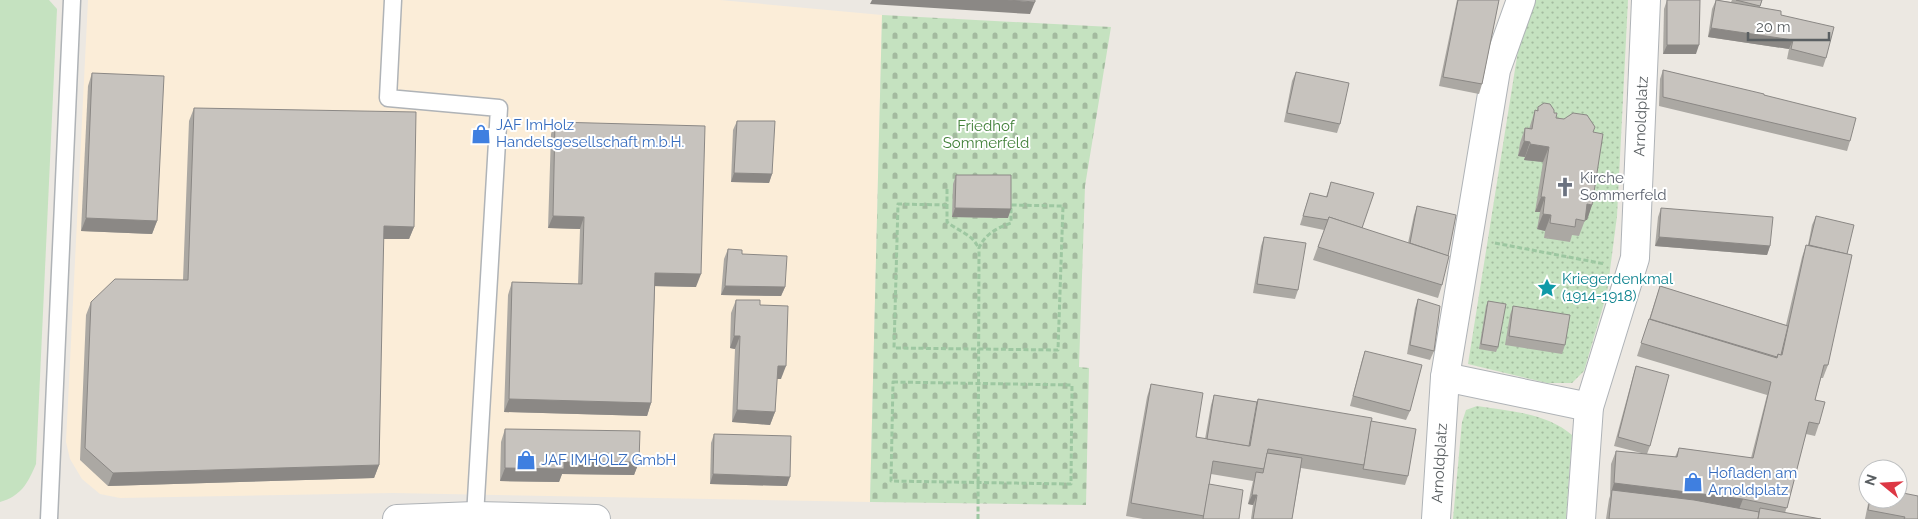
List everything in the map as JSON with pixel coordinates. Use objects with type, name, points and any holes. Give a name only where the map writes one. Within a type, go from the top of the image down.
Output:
[{"type":"street","name":"Arnoldplatz","points":[[1436,519],[1445,376],[1496,70],[1521,0]]},
{"type":"street","name":"Arnoldplatz","points":[[1581,519],[1589,407],[1635,258],[1646,0]]},
{"type":"street","points":[[1445,376],[1589,407]]},
{"type":"street","points":[[397,519],[475,516],[596,519]]},
{"type":"lane","points":[[49,519],[72,0]]},
{"type":"lane","points":[[393,0],[388,98],[499,108],[475,516]]},
{"type":"path","points":[[947,189],[947,222],[975,240],[979,248]]},
{"type":"path","points":[[978,519],[979,248],[983,240],[991,232],[1011,223],[1011,198]]},
{"type":"path","points":[[947,205],[898,204],[894,348],[1058,350],[1063,206],[1010,205]]},
{"type":"path","points":[[1468,238],[1632,269]]},
{"type":"path","points":[[893,382],[978,384],[1072,386],[1071,484],[891,481],[893,382]]},
{"type":"shaded area","name":"JAF ImHolz Handelsgesellschaft m.b.H.","points":[[88,0],[720,0],[882,15],[870,502],[393,493],[120,498],[100,494],[82,479],[70,459],[66,442]]},
{"type":"green space","points":[[0,0],[49,0],[57,9],[36,464],[23,488],[13,496],[0,502]]},
{"type":"green space","points":[[1534,0],[1628,0],[1617,216],[1607,293],[1584,371],[1572,383],[1547,383],[1468,364],[1520,38]]},
{"type":"green space","name":"Friedhof Sommerfeld","points":[[882,15],[1111,27],[1085,186],[1079,367],[1089,368],[1086,505],[870,502]]},
{"type":"green space","points":[[1477,406],[1539,417],[1572,435],[1566,519],[1453,519],[1462,422],[1466,410]]},
{"type":"building","points":[[1007,0],[1035,0],[1035,2]]},
{"type":"building","points":[[1458,0],[1499,0],[1482,84],[1443,77]]},
{"type":"building","points":[[1667,0],[1700,0],[1699,45],[1667,45]]},
{"type":"building","points":[[1716,0],[1781,11],[1781,15],[1834,27],[1826,58],[1791,49],[1793,40],[1711,28]]},
{"type":"building","points":[[1736,0],[1762,0],[1760,6]]},
{"type":"building","points":[[1663,70],[1856,118],[1850,141],[1663,97]]},
{"type":"building","points":[[1296,72],[1349,83],[1340,124],[1287,113]]},
{"type":"building","points":[[92,73],[164,76],[157,221],[86,218]]},
{"type":"building","name":"Kirche Sommerfeld","points":[[1544,103],[1550,104],[1554,113],[1557,113],[1556,118],[1564,119],[1573,113],[1587,115],[1595,127],[1593,132],[1603,134],[1592,205],[1587,204],[1585,221],[1576,219],[1575,227],[1550,223],[1551,215],[1543,214],[1545,197],[1541,197],[1549,147],[1530,144],[1530,142],[1524,141],[1525,128],[1532,129],[1535,110],[1538,111],[1538,107]]},
{"type":"building","points":[[194,108],[416,112],[414,227],[384,226],[379,465],[113,473],[85,448],[91,302],[115,279],[188,280]]},
{"type":"building","points":[[737,121],[775,121],[772,174],[734,173]]},
{"type":"building","points":[[555,122],[705,126],[701,274],[655,273],[651,403],[509,399],[512,282],[582,284],[584,217],[553,216]]},
{"type":"building","points":[[956,175],[1011,175],[1011,209],[955,208]]},
{"type":"building","points":[[1331,182],[1374,193],[1362,228],[1329,217],[1328,220],[1303,216],[1310,193],[1327,197]]},
{"type":"building","points":[[1417,206],[1456,215],[1448,256],[1410,243]]},
{"type":"building","points":[[1661,208],[1773,217],[1770,246],[1659,237]]},
{"type":"building","points":[[1816,216],[1854,225],[1847,254],[1809,245]]},
{"type":"building","points":[[1329,217],[1449,256],[1442,285],[1318,247]]},
{"type":"building","points":[[1264,237],[1306,243],[1298,290],[1257,284]]},
{"type":"building","points":[[1806,245],[1852,255],[1828,365],[1824,365],[1815,400],[1825,402],[1819,424],[1809,422],[1787,508],[1743,499],[1614,483],[1616,451],[1677,457],[1679,448],[1753,458],[1771,382],[1641,343],[1649,319],[1777,358],[1778,354],[1782,355]]},
{"type":"building","points":[[728,249],[742,250],[742,254],[787,256],[785,287],[725,286]]},
{"type":"building","points":[[1660,286],[1788,326],[1781,355],[1778,354],[1777,357],[1650,319]]},
{"type":"building","points":[[1418,299],[1440,306],[1434,351],[1410,345]]},
{"type":"building","points":[[736,300],[760,300],[760,305],[788,306],[786,366],[778,366],[775,412],[737,410],[740,336],[734,336]]},
{"type":"building","points":[[1488,301],[1506,304],[1498,347],[1481,344]]},
{"type":"building","points":[[1513,306],[1570,315],[1565,345],[1509,336]]},
{"type":"building","points":[[1365,351],[1422,365],[1410,411],[1353,396]]},
{"type":"building","points":[[1636,366],[1669,375],[1650,446],[1618,437]]},
{"type":"building","points":[[1151,384],[1203,393],[1196,437],[1250,446],[1258,399],[1372,418],[1364,465],[1268,449],[1264,469],[1213,461],[1204,516],[1131,503]]},
{"type":"building","points":[[1214,395],[1257,402],[1249,446],[1207,439]]},
{"type":"building","points":[[1371,421],[1416,429],[1408,476],[1363,469]]},
{"type":"building","points":[[505,429],[640,431],[639,462],[564,462],[564,469],[505,468]]},
{"type":"building","points":[[714,434],[791,436],[790,477],[713,474]]},
{"type":"building","points":[[1267,453],[1302,458],[1292,519],[1253,519],[1257,495],[1252,495],[1256,472],[1263,473]]},
{"type":"building","points":[[1209,484],[1243,490],[1239,519],[1203,519]]},
{"type":"building","points":[[1612,490],[1694,500],[1759,512],[1758,519],[1609,519]]},
{"type":"building","points":[[1908,494],[1918,496],[1918,519],[1904,519],[1905,517],[1868,510],[1908,509]]},
{"type":"building","points":[[1760,508],[1821,519],[1758,519]]},
{"type":"place","name":"JAF ImHolz Handelsgesellschaft m.b.H.","points":[[481,134]]},
{"type":"place","name":"Kirche Sommerfeld","points":[[1565,187]]},
{"type":"place","name":"Kriegerdenkmal (1914-1918)","points":[[1547,288]]},
{"type":"place","name":"JAF IMHOLZ GmbH","points":[[526,460]]},
{"type":"place","name":"Hofladen am Arnoldplatz","points":[[1693,482]]}]
